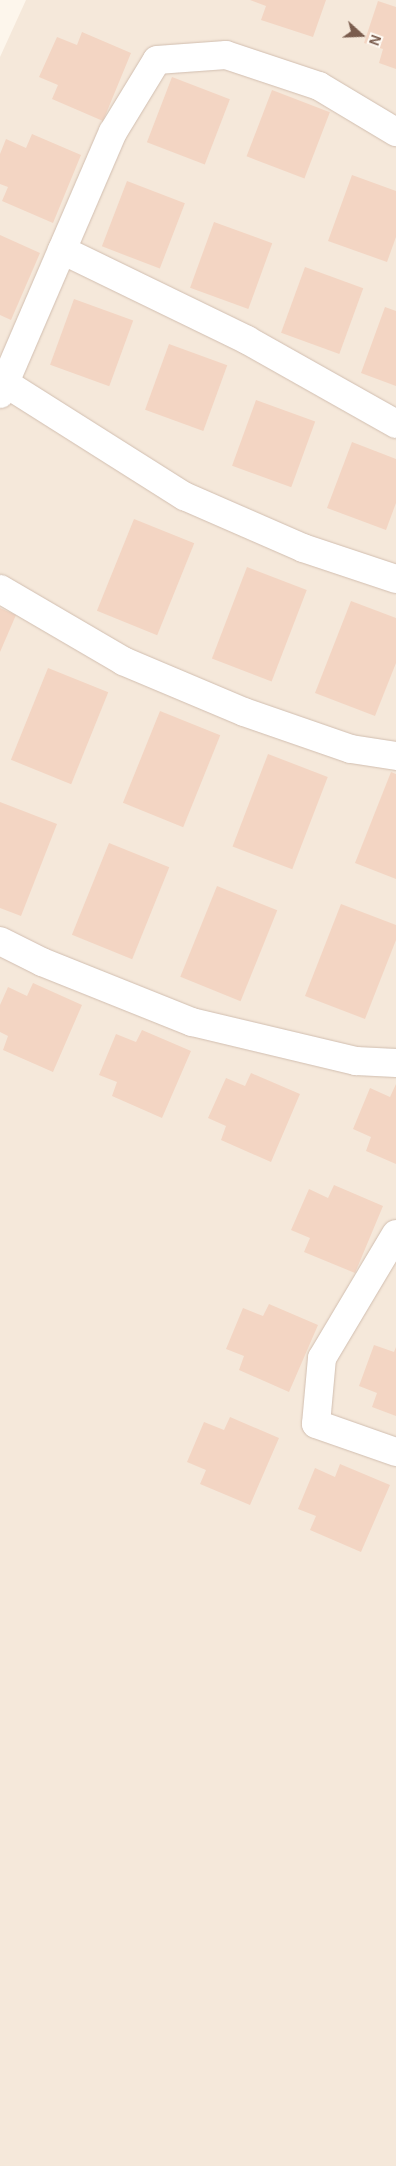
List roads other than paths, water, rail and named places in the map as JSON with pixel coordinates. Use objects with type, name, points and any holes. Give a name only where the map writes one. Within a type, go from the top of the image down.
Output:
[{"type":"street","points":[[396,132],[319,86],[226,55],[157,60],[113,132],[2,389],[184,496],[303,548],[396,579]]},
{"type":"street","points":[[62,250],[247,340],[396,424]]},
{"type":"street","points":[[0,589],[123,661],[244,712],[351,749],[396,756]]},
{"type":"street","points":[[0,941],[42,962],[192,1022],[356,1061],[396,1063]]},
{"type":"street","points":[[396,1234],[322,1358],[316,1424],[396,1452]]}]
